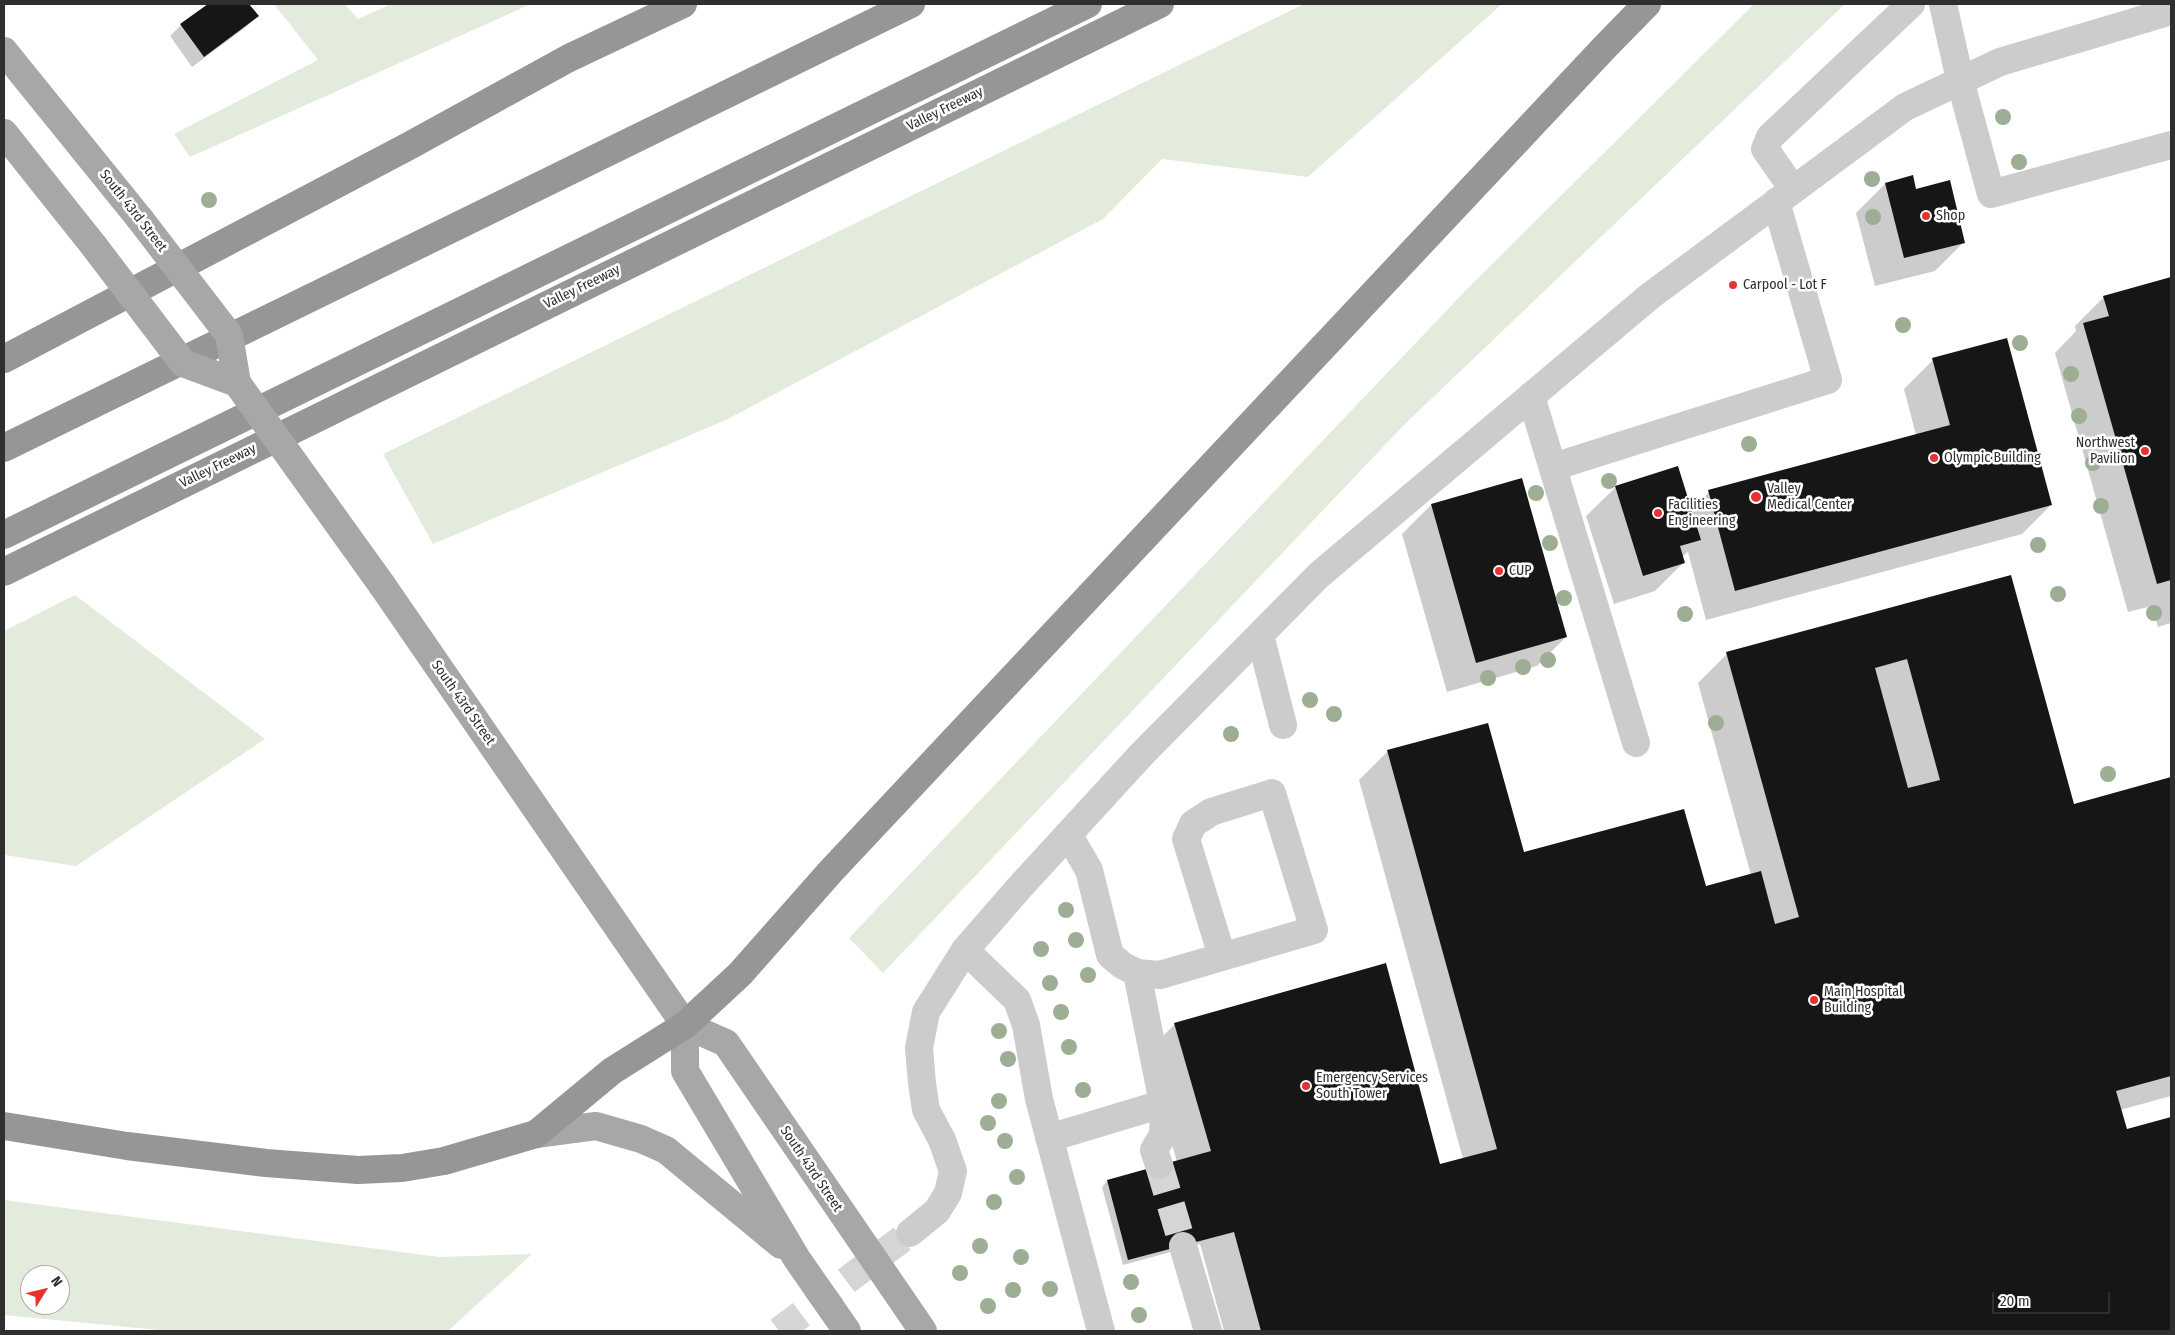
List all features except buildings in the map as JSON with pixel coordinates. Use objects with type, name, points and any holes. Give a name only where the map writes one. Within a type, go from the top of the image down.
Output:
[{"type":"highway","points":[[4,359],[407,147],[569,58],[683,4]]},
{"type":"highway","points":[[4,448],[910,4]]},
{"type":"highway","points":[[4,535],[1088,4]]},
{"type":"highway","name":"Valley Freeway","points":[[4,572],[1160,4]]},
{"type":"highway","points":[[4,1126],[127,1146],[266,1163],[358,1170],[402,1168],[444,1161],[536,1134],[612,1072],[685,1025],[740,974],[838,864],[1647,4]]},
{"type":"main road","name":"South 43rd Street","points":[[4,51],[140,219],[229,335],[237,383],[382,585],[685,1025],[726,1043],[924,1331]]},
{"type":"main road","points":[[4,133],[94,246],[183,363],[237,383]]},
{"type":"main road","points":[[685,1025],[685,1071],[797,1259],[847,1331]]},
{"type":"main road","points":[[536,1134],[596,1126],[641,1139],[666,1150],[797,1259]]},
{"type":"lane","points":[[1553,468],[1828,380],[1784,196],[1765,149],[1770,137],[1911,4]]},
{"type":"lane","points":[[1943,4],[1960,80],[1991,194],[2171,145]]},
{"type":"lane","points":[[910,1233],[937,1211],[948,1194],[953,1171],[942,1140],[926,1110],[919,1048],[926,1012],[965,950],[1068,834],[1141,755],[1319,576],[1650,296],[1905,106],[2000,62],[2171,11]]},
{"type":"lane","points":[[1531,396],[1636,743]]},
{"type":"lane","points":[[1260,636],[1283,725]]},
{"type":"lane","points":[[1068,834],[1089,870],[1110,955],[1122,965],[1137,973],[1160,975],[1314,930],[1272,793],[1211,812],[1193,824],[1186,839],[1222,956]]},
{"type":"lane","points":[[965,950],[1016,1000],[1026,1025],[1039,1099],[1100,1331]]},
{"type":"lane","points":[[1137,973],[1162,1104],[1163,1135],[1154,1150],[1159,1165]]},
{"type":"lane","points":[[1049,1138],[1162,1104]]},
{"type":"lane","points":[[1182,1246],[1208,1331]]},
{"type":"green space","points":[[274,4],[345,4],[358,19],[391,4],[531,4],[190,157],[174,134],[318,60]]},
{"type":"green space","points":[[1304,4],[1502,4],[1308,177],[1162,159],[1103,219],[726,420],[433,544],[383,454]]},
{"type":"green space","points":[[1754,4],[1845,4],[1404,425],[883,973],[849,938],[1469,287]]},
{"type":"green space","points":[[75,595],[265,739],[76,866],[4,855],[4,631]]},
{"type":"green space","points":[[4,1200],[439,1257],[532,1254],[448,1331],[168,1331],[4,1315]]},
{"type":"tunnel","points":[[1159,1165],[1183,1246]]},
{"type":"tunnel","points":[[779,1331],[910,1233]]},
{"type":"place","name":"Shop","points":[[1926,216]]},
{"type":"place","name":"Carpool - Lot F","points":[[1733,285]]},
{"type":"place","name":"Northwest Pavilion","points":[[2145,451]]},
{"type":"place","name":"Olympic Building","points":[[1934,458]]},
{"type":"place","name":"Valley Medical Center","points":[[1756,497]]},
{"type":"place","name":"Facilities Engineering","points":[[1658,513]]},
{"type":"place","name":"CUP","points":[[1499,571]]},
{"type":"place","name":"Main Hospital Building","points":[[1814,1000]]},
{"type":"place","name":"Emergency Services South Tower","points":[[1306,1086]]}]
